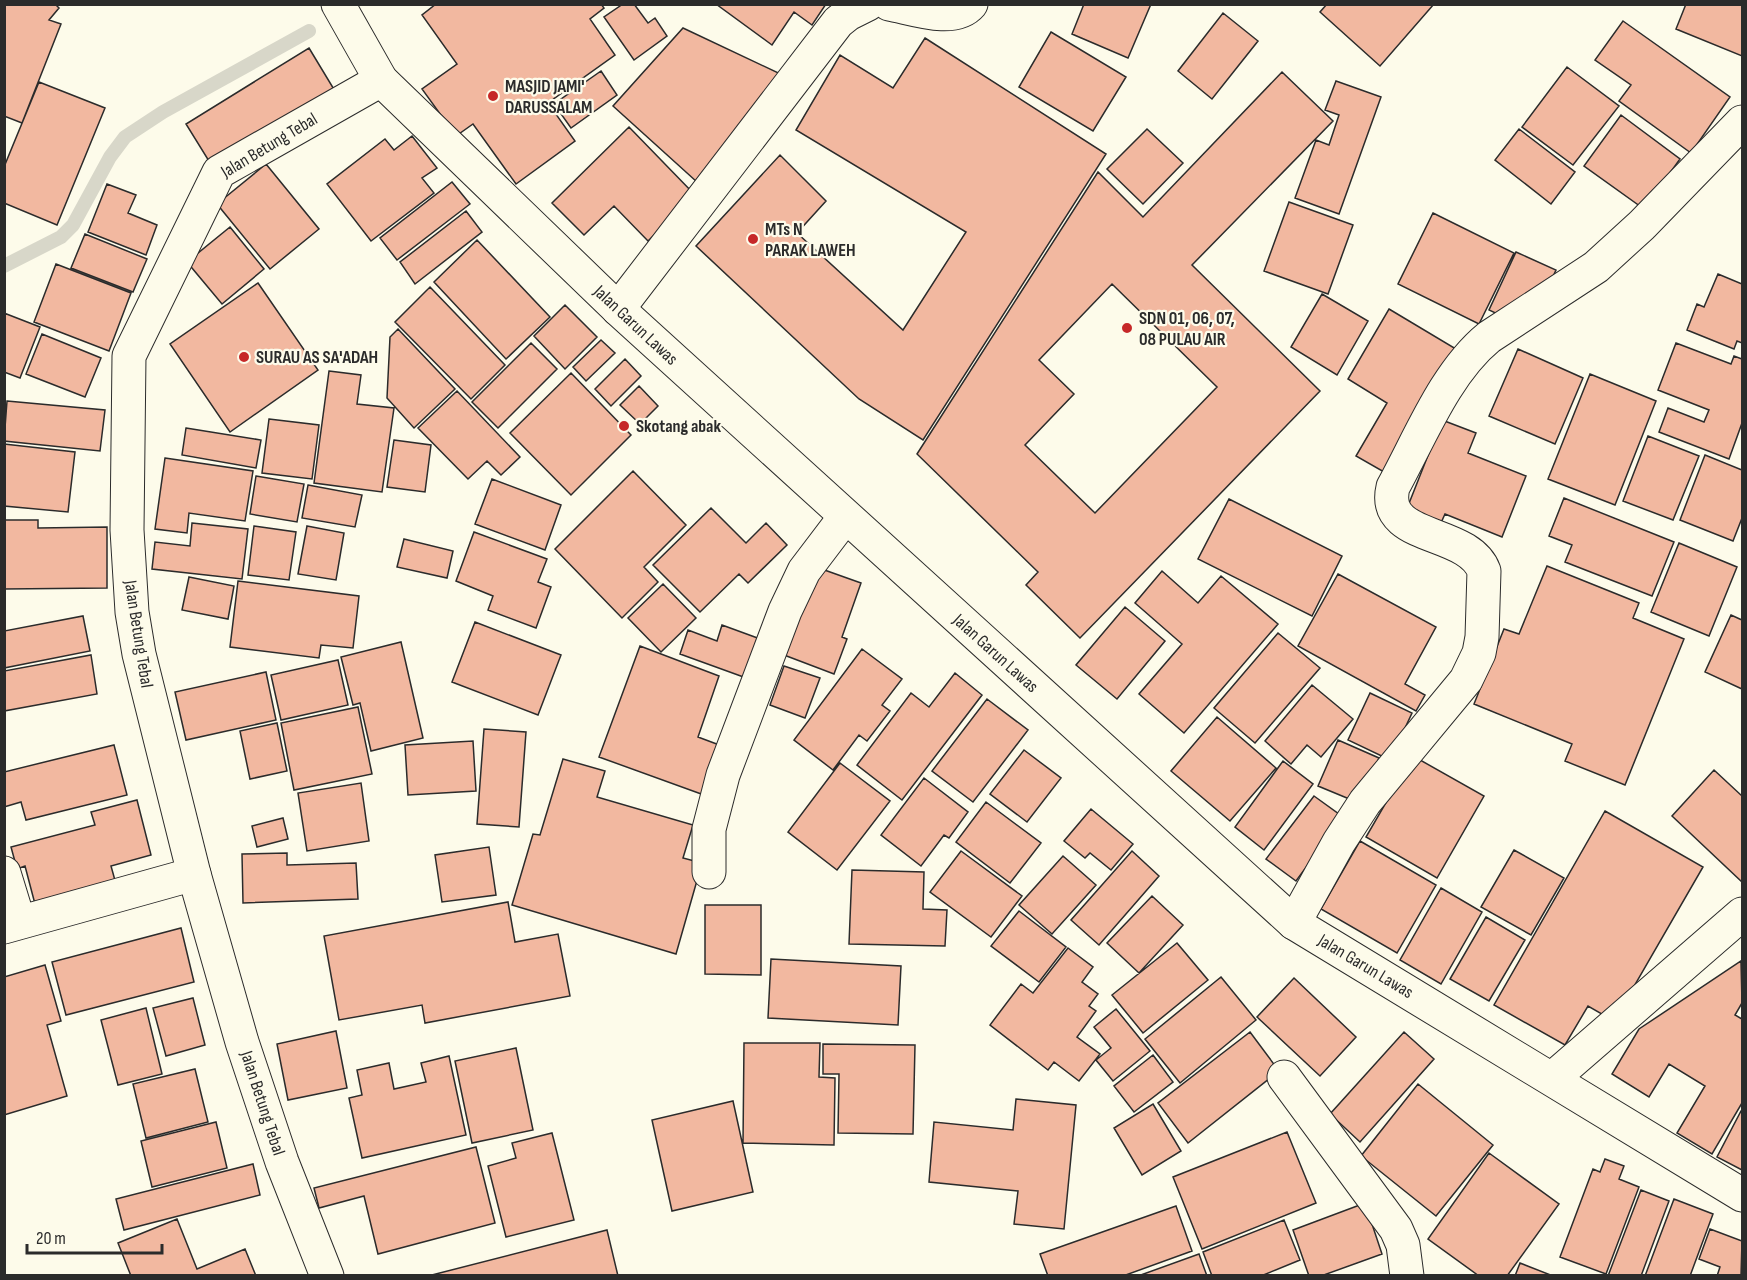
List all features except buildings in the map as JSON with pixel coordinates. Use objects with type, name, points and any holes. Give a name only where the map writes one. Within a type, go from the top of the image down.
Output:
[{"type":"street","name":"Jalan Garun Lawas","points":[[338,4],[381,80],[618,309],[1294,923],[1743,1195]]},
{"type":"street","points":[[618,309],[838,22],[868,4]]},
{"type":"street","points":[[890,4],[946,14],[966,10],[971,4]]},
{"type":"street","name":"Jalan Betung Tebal","points":[[327,1275],[282,1162],[257,1086],[194,874],[148,696],[132,612],[127,530],[129,356],[219,172],[381,80]]},
{"type":"street","points":[[1294,923],[1353,820],[1466,680],[1479,653],[1484,571],[1481,562],[1468,550],[1400,520],[1391,506],[1393,487],[1449,384],[1475,348],[1596,267],[1642,225],[1743,122]]},
{"type":"street","points":[[709,872],[709,829],[715,801],[785,611],[809,563],[845,517]]},
{"type":"street","points":[[4,873],[12,925],[194,874]]},
{"type":"street","points":[[1552,1078],[1743,914]]},
{"type":"street","points":[[1284,1077],[1396,1229],[1403,1245],[1407,1275]]},
{"type":"waterway","points":[[4,266],[61,237],[73,225],[110,157],[125,137],[163,112],[309,31]]},
{"type":"place","name":"MASJID JAMI' DARUSSALAM","points":[[493,96]]},
{"type":"place","name":"MTs N PARAK LAWEH","points":[[753,239]]},
{"type":"place","name":"SDN 01, 06, 07, 08 PULAU AIR","points":[[1127,328]]},
{"type":"place","name":"SURAU AS SA'ADAH","points":[[244,357]]},
{"type":"place","name":"Skotang abak","points":[[624,426]]}]
